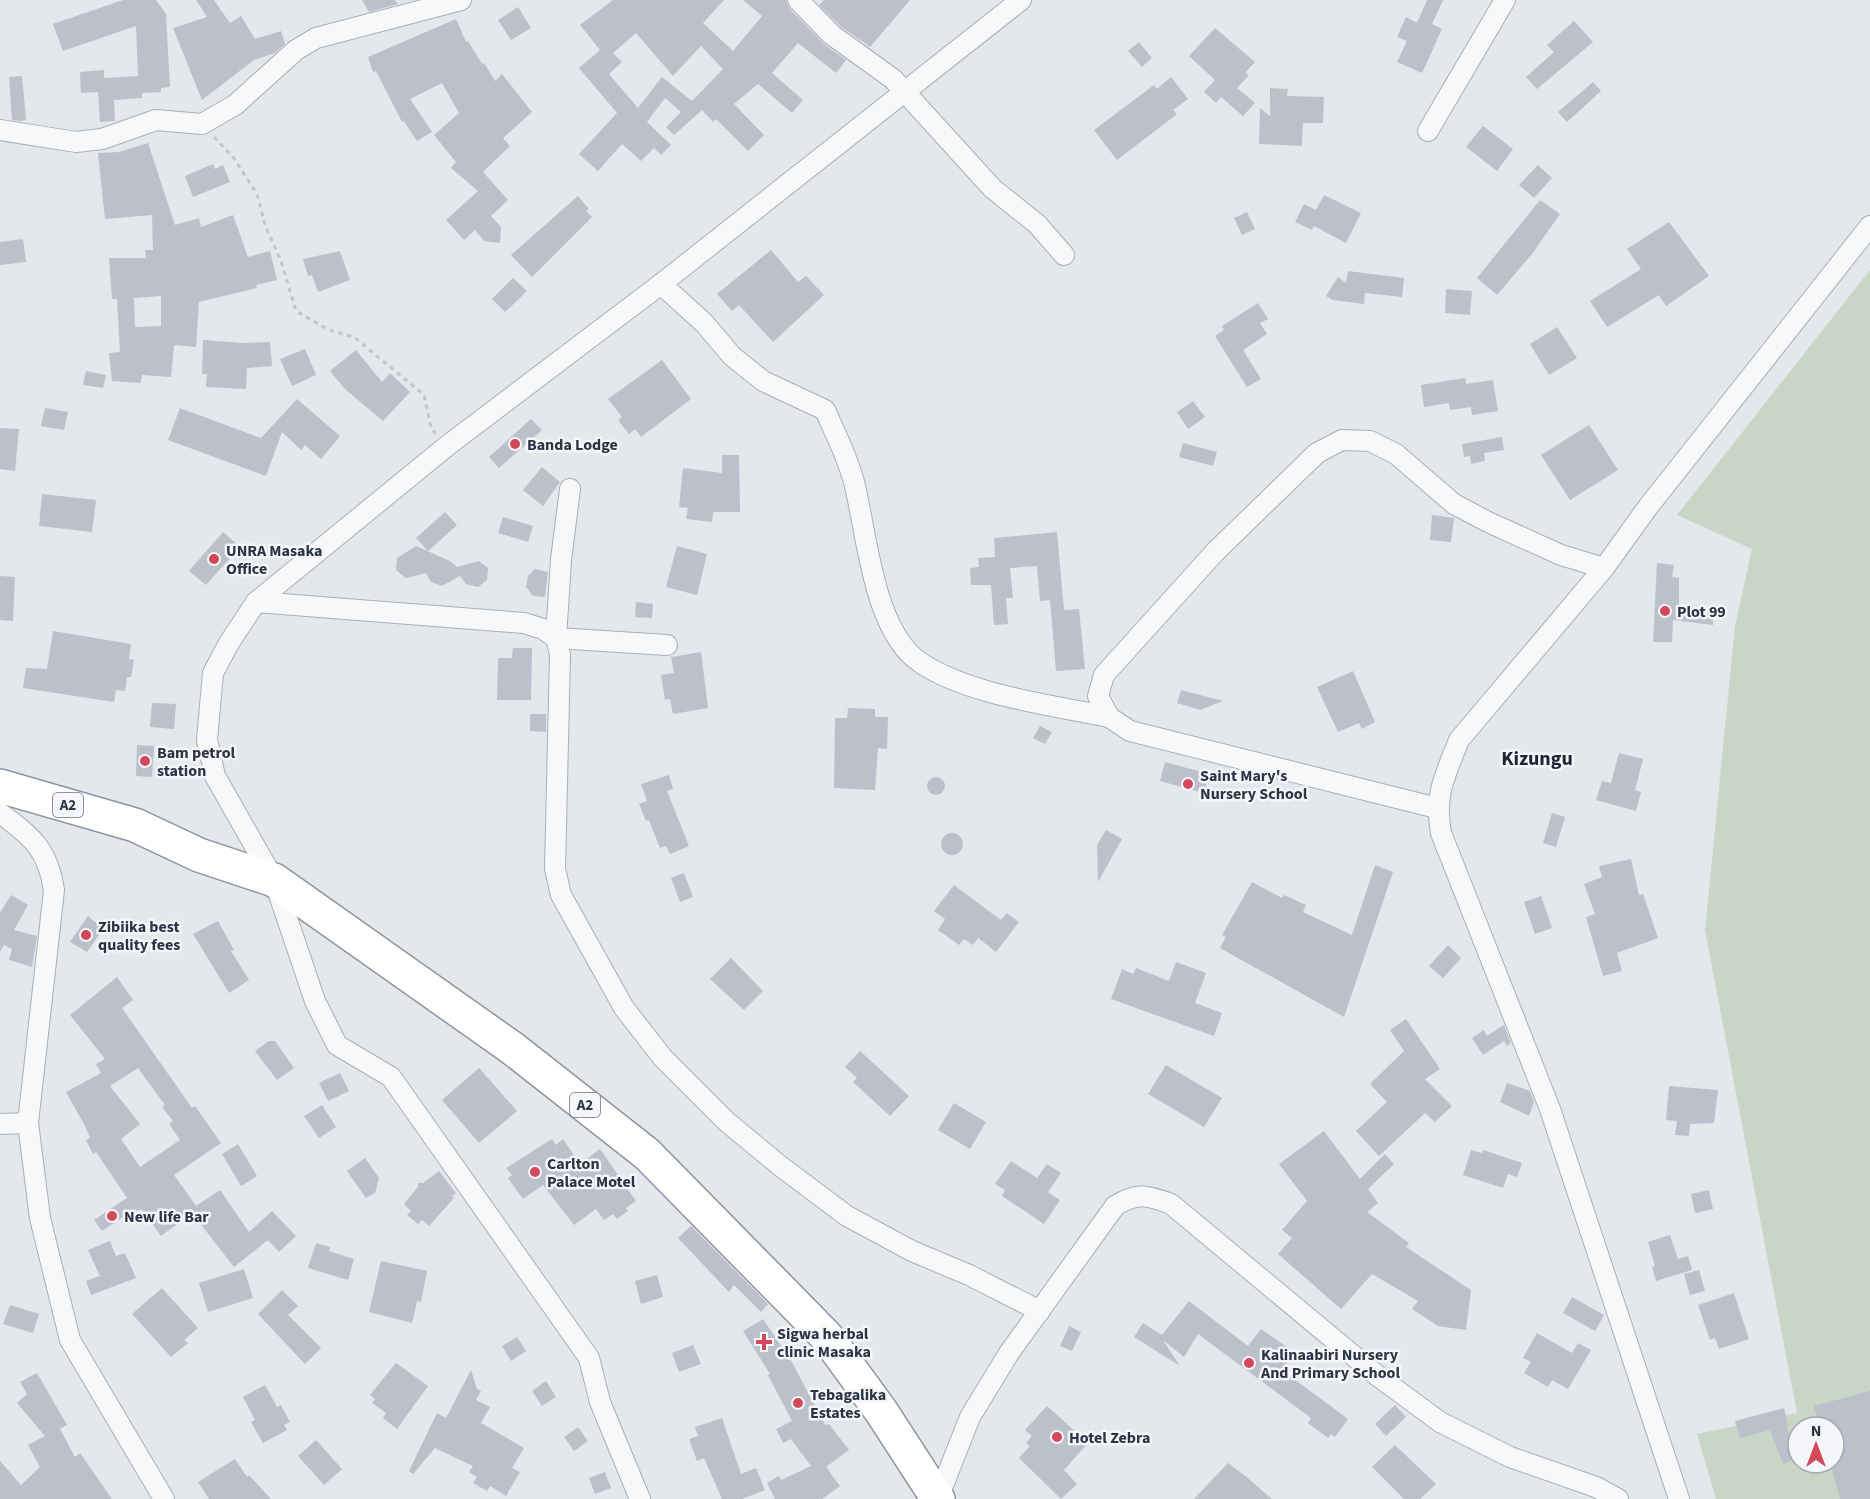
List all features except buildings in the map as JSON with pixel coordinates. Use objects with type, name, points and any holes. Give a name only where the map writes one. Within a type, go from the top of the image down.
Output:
[{"type":"highway","name":"A2","points":[[4,797],[135,825],[199,855],[274,880],[512,1048],[647,1154],[826,1337],[881,1411],[938,1499]]},
{"type":"street","points":[[0,130],[76,142],[102,139],[156,120],[202,124],[235,105],[296,50],[316,38],[461,0]]},
{"type":"street","points":[[798,0],[832,35],[893,79],[902,92],[993,189],[1037,224],[1064,255]]},
{"type":"street","points":[[640,1499],[600,1402],[589,1358],[391,1077],[337,1045],[315,1001],[274,880],[215,776],[207,740],[213,673],[229,643],[256,602],[447,446],[661,284],[1020,0]]},
{"type":"street","points":[[1428,131],[1484,40],[1505,0]]},
{"type":"street","points":[[1679,1499],[1550,1109],[1441,833],[1437,808],[1445,774],[1459,740],[1604,568],[1648,507],[1870,226]]},
{"type":"street","points":[[661,284],[704,323],[732,356],[763,381],[825,410],[854,480],[865,544],[889,627],[918,662],[948,677],[976,687],[1109,717],[1130,731],[1437,808]]},
{"type":"street","points":[[1109,717],[1098,696],[1104,675],[1215,552],[1317,453],[1342,440],[1370,441],[1396,454],[1454,504],[1561,555],[1604,568]]},
{"type":"street","points":[[570,489],[561,560],[556,638],[560,655],[555,870],[564,902],[624,1008],[663,1058],[727,1122],[778,1165],[847,1216],[912,1251],[969,1275],[1040,1311]]},
{"type":"street","points":[[256,602],[525,623],[543,629],[556,638],[667,645]]},
{"type":"street","points":[[4,797],[50,866],[54,890],[28,1123],[40,1218],[70,1340],[164,1499]]},
{"type":"street","points":[[0,1124],[28,1123]]},
{"type":"street","points":[[938,1499],[970,1417],[1009,1353],[1115,1206],[1127,1199],[1146,1195],[1171,1204],[1379,1377],[1440,1422],[1595,1493],[1618,1499]]},
{"type":"path","points":[[202,124],[233,157],[257,194],[265,225],[281,261],[296,311],[329,330],[354,337],[424,395],[431,428],[447,446]]},
{"type":"green space","points":[[1870,270],[1870,1499],[1716,1499],[1697,1434],[1786,1415],[1786,1475],[1846,1475],[1846,1415],[1787,1415],[1797,1413],[1705,930],[1735,626],[1752,549],[1677,515]]},
{"type":"place","name":"Banda Lodge","points":[[515,444]]},
{"type":"place","name":"UNRA Masaka Office","points":[[214,559]]},
{"type":"place","name":"Plot 99","points":[[1665,611]]},
{"type":"place","name":"Bam petrol station","points":[[145,761]]},
{"type":"place","name":"Saint Mary's Nursery School","points":[[1188,784]]},
{"type":"place","name":"Zibiika best quality fees","points":[[86,935]]},
{"type":"place","name":"Carlton Palace Motel","points":[[535,1172]]},
{"type":"place","name":"New life Bar","points":[[112,1216]]},
{"type":"place","name":"Sigwa herbal clinic Masaka","points":[[764,1342]]},
{"type":"place","name":"Kalinaabiri Nursery And Primary School","points":[[1249,1363]]},
{"type":"place","name":"Tebagalika Estates","points":[[798,1403]]},
{"type":"place","name":"Hotel Zebra","points":[[1057,1437]]},
{"type":"district","name":"Kizungu","points":[[1537,758]]}]
